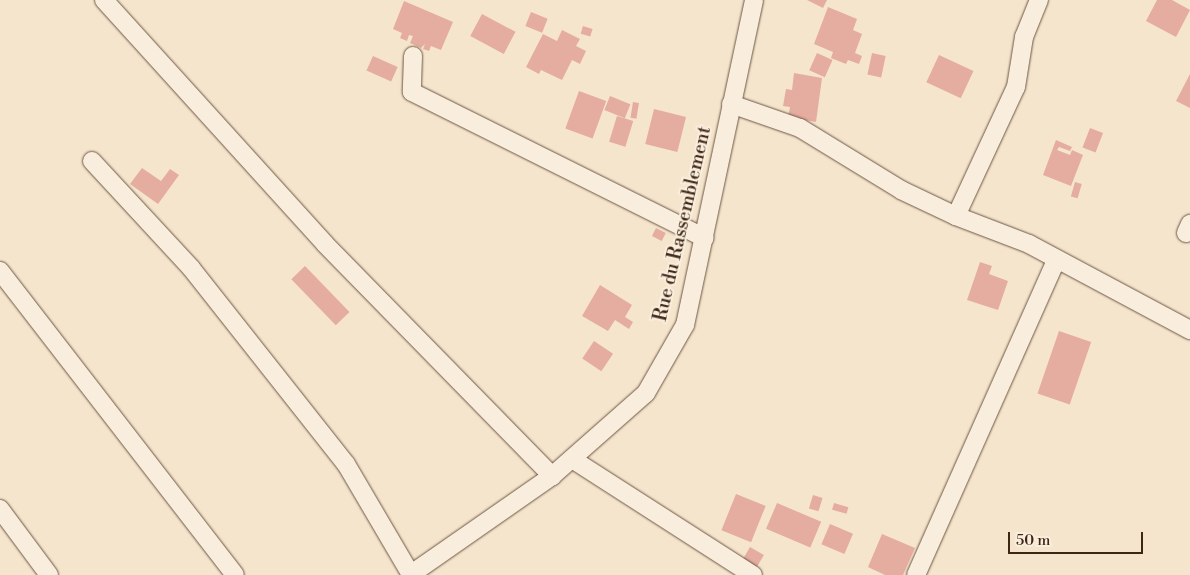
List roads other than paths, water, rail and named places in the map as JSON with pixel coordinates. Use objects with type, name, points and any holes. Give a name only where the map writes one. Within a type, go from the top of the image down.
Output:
[{"type":"street","points":[[104,0],[325,244],[552,476]]},
{"type":"street","name":"Rue du Rassemblement","points":[[410,575],[552,476],[646,394],[685,325],[754,0]]},
{"type":"street","points":[[956,216],[1016,88],[1024,37],[1039,0]]},
{"type":"street","points":[[414,56],[412,92],[704,238]]},
{"type":"street","points":[[731,104],[800,128],[902,190],[956,216],[1029,244],[1056,261],[1190,330]]},
{"type":"street","points":[[92,161],[191,268],[346,464],[410,575]]},
{"type":"street","points":[[916,575],[1056,261]]},
{"type":"street","points":[[0,271],[235,575]]},
{"type":"street","points":[[572,460],[753,575]]},
{"type":"street","points":[[0,509],[50,575]]}]
